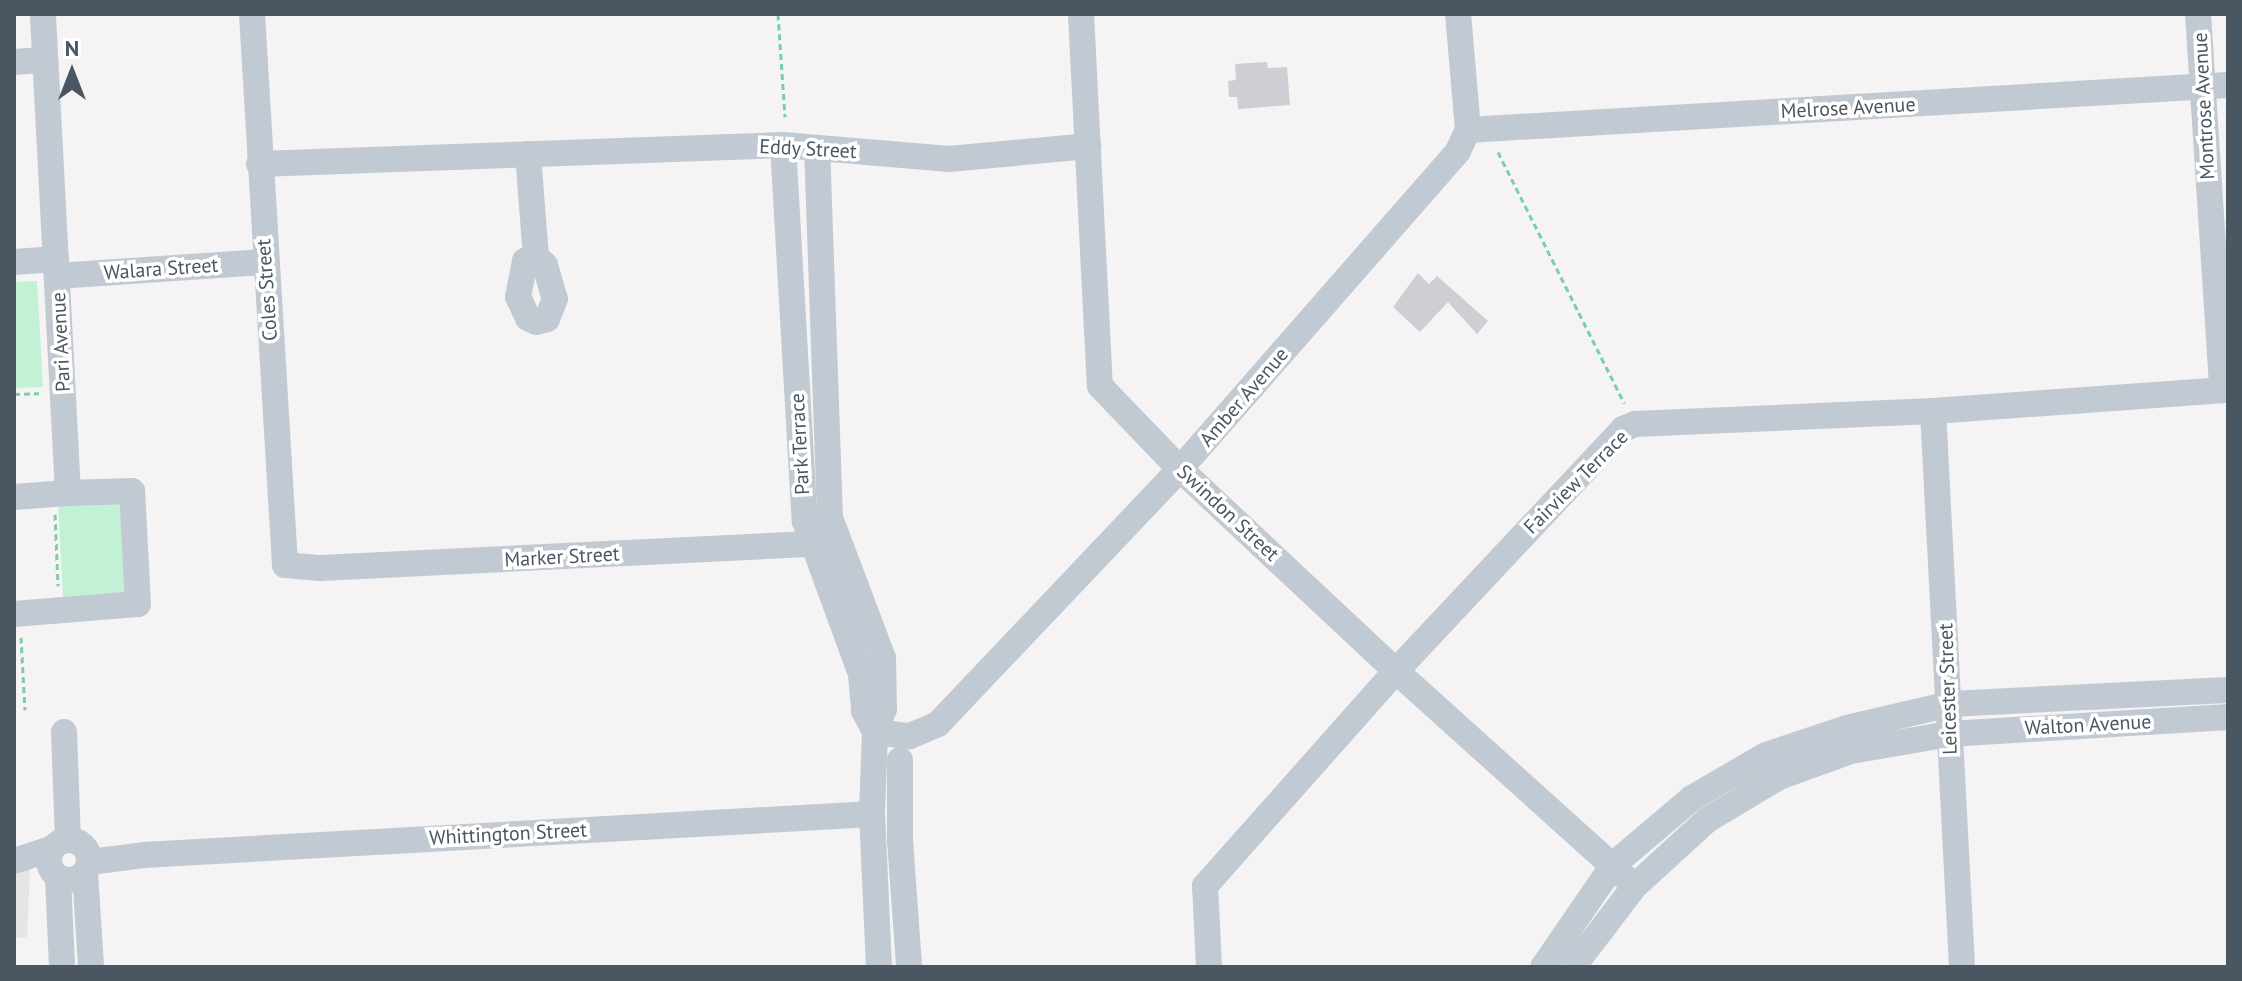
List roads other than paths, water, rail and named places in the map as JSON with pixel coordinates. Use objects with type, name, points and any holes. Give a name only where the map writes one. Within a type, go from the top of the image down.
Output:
[{"type":"street","name":"Pari Avenue","points":[[43,14],[57,268],[61,494]]},
{"type":"street","name":"Coles Street","points":[[252,14],[285,565]]},
{"type":"street","name":"Swindon Street","points":[[1081,14],[1100,386],[1180,469],[1396,671],[1635,886]]},
{"type":"street","points":[[1458,14],[1468,130]]},
{"type":"street","name":"Montrose Avenue","points":[[2198,14],[2215,86],[2225,390]]},
{"type":"street","points":[[14,62],[45,60]]},
{"type":"street","name":"Melrose Avenue","points":[[1468,130],[2215,86]]},
{"type":"street","name":"Amber Avenue","points":[[875,732],[910,736],[938,724],[1180,469],[1458,151],[1468,130]]},
{"type":"street","name":"Eddy Street","points":[[259,164],[783,145],[949,159],[1088,146]]},
{"type":"street","name":"Park Terrace","points":[[783,145],[805,521],[861,674],[864,711],[875,732]]},
{"type":"street","name":"Park Terrace","points":[[817,149],[830,518],[883,658],[884,709],[875,732],[872,814],[879,967]]},
{"type":"street","points":[[528,154],[536,257]]},
{"type":"street","name":"Walara Street","points":[[14,262],[57,268],[265,262]]},
{"type":"street","name":"Fairview Terrace","points":[[1209,967],[1205,886],[1396,671],[1623,429],[1635,424],[1933,411],[2225,390]]},
{"type":"street","name":"Leicester Street","points":[[1933,411],[1962,967]]},
{"type":"street","points":[[14,497],[132,491],[138,604],[17,613]]},
{"type":"street","name":"Marker Street","points":[[285,565],[321,568],[812,547],[838,541]]},
{"type":"street","name":"Walton Avenue","points":[[1543,967],[1613,865],[1692,798],[1766,755],[1847,728],[1950,704],[2228,690]]},
{"type":"street","name":"Walton Avenue","points":[[1573,967],[1635,886],[1707,820],[1779,777],[1851,751],[1949,734],[2228,717]]},
{"type":"street","points":[[62,967],[70,859],[64,732]]},
{"type":"street","points":[[900,760],[909,967]]},
{"type":"street","name":"Whittington Street","points":[[14,861],[872,814]]},
{"type":"street","points":[[70,859],[91,967]]},
{"type":"street","name":"Whittington Street","points":[[14,868],[70,859]]},
{"type":"street","points":[[878,926],[906,925]]}]
